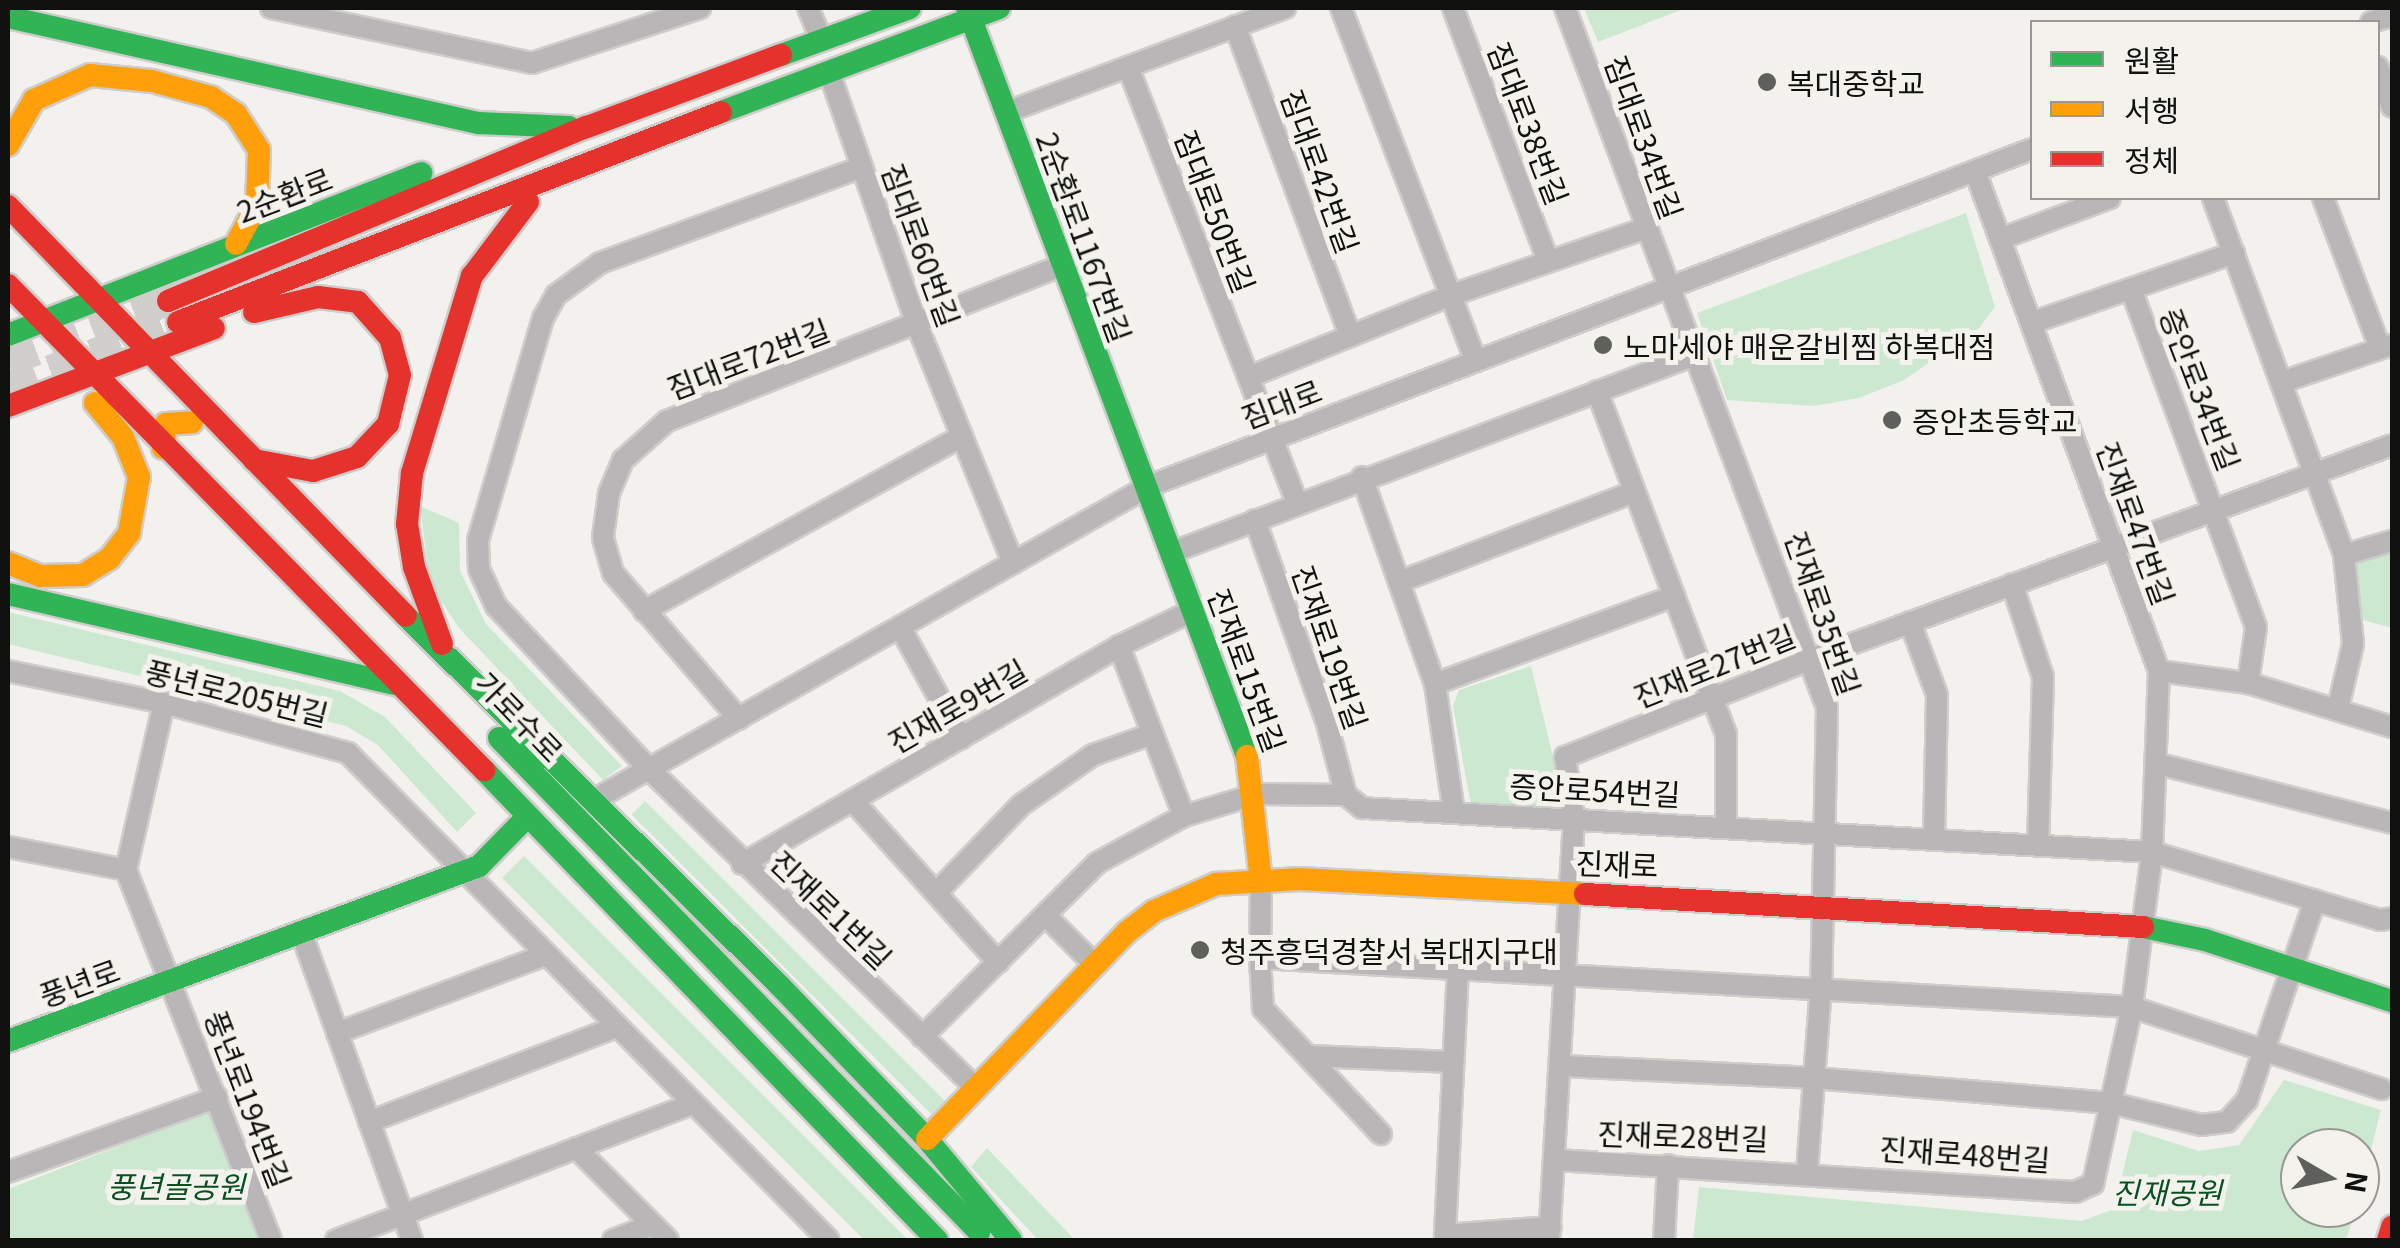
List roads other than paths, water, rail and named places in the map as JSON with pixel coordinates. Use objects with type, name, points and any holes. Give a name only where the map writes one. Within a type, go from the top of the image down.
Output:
[{"type":"main road","name":"2순환로","points":[[910,8],[587,127],[173,312],[830,72],[969,11],[999,8]]},
{"type":"main road","name":"2순환로1167번길","points":[[969,11],[1060,266],[1150,486]]},
{"type":"main road","points":[[8,17],[478,123],[587,127]]},
{"type":"main road","points":[[8,144],[34,100],[90,75],[148,80],[210,97],[236,114],[259,150],[257,204],[236,244]]},
{"type":"main road","name":"2순환로","points":[[25,328],[498,145],[587,127]]},
{"type":"main road","name":"2순환로","points":[[84,377],[528,202],[595,160]]},
{"type":"main road","points":[[8,188],[10,218]]},
{"type":"main road","points":[[450,660],[414,567],[407,524],[412,473],[472,276],[528,202]]},
{"type":"main road","name":"가로수로","points":[[10,218],[141,356],[249,457],[927,1139],[988,1229]]},
{"type":"main road","points":[[8,286],[25,328]]},
{"type":"main road","points":[[249,457],[302,471],[357,457],[388,424],[400,374],[384,328],[358,302],[318,297],[254,312]]},
{"type":"main road","points":[[8,306],[25,328],[163,448],[528,816],[936,1240]]},
{"type":"main road","name":"가로수로","points":[[141,356],[192,422],[988,1229]]},
{"type":"main road","points":[[8,406],[84,377]]},
{"type":"main road","points":[[8,563],[40,576],[76,576],[97,569],[120,547],[137,511],[139,477],[84,377]]},
{"type":"main road","points":[[8,416],[30,397]]},
{"type":"main road","points":[[109,418],[163,448]]},
{"type":"main road","points":[[163,448],[166,424],[192,422]]},
{"type":"main road","name":"진재로15번길","points":[[1150,486],[1258,794],[1261,880]]},
{"type":"main road","points":[[8,594],[398,686]]},
{"type":"main road","name":"풍년로","points":[[8,1041],[479,866],[528,816]]},
{"type":"main road","name":"진재로","points":[[927,1139],[1093,963],[1154,912],[1186,894],[1261,880],[1824,904],[2142,926],[2392,1002]]},
{"type":"main road","points":[[2388,1240],[2392,1227]]},
{"type":"main road","points":[[988,1229],[1000,1240]]},
{"type":"main road","points":[[988,1229],[1012,1240]]},
{"type":"street","points":[[271,8],[532,63],[700,8]]},
{"type":"street","points":[[808,8],[822,41]]},
{"type":"street","points":[[1007,112],[1285,8]]},
{"type":"street","points":[[1341,8],[1476,361]]},
{"type":"street","name":"짐대로38번길","points":[[1453,8],[1548,260]]},
{"type":"street","name":"짐대로34번길","points":[[1565,8],[1668,288]]},
{"type":"street","name":"짐대로42번길","points":[[1235,26],[1350,336]]},
{"type":"street","name":"짐대로50번길","points":[[1128,67],[1296,501]]},
{"type":"street","name":"짐대로60번길","points":[[830,72],[917,326],[1013,563]]},
{"type":"street","points":[[2380,73],[2388,98]]},
{"type":"street","name":"짐대로","points":[[592,802],[1150,486],[2030,150]]},
{"type":"street","name":"진재로1번길","points":[[862,167],[600,263],[556,294],[544,318],[478,541],[478,569],[496,606],[650,770],[742,864],[975,1087]]},
{"type":"street","name":"진재로47번길","points":[[1975,171],[2159,671],[2159,764],[2142,926]]},
{"type":"street","points":[[2000,239],[2105,200]]},
{"type":"street","points":[[2215,200],[2344,555],[2353,644],[2338,708]]},
{"type":"street","points":[[2282,382],[2386,346],[2325,200]]},
{"type":"street","points":[[1249,376],[1449,296],[1646,228]]},
{"type":"street","points":[[2031,324],[2234,253]]},
{"type":"street","name":"짐대로72번길","points":[[739,719],[613,573],[603,537],[608,493],[638,440],[667,420],[917,326],[1060,266]]},
{"type":"street","name":"진재로35번길","points":[[1668,288],[1827,708],[1828,830],[1807,1171]]},
{"type":"street","name":"증안로34번길","points":[[2131,289],[2216,510],[2256,628],[2248,683]]},
{"type":"street","points":[[1174,552],[1296,501],[1695,355]]},
{"type":"street","points":[[1598,391],[1726,735],[1726,825]]},
{"type":"street","points":[[644,611],[962,436]]},
{"type":"street","name":"증안로34번길","points":[[2114,546],[2392,445]]},
{"type":"street","points":[[1362,477],[1435,684],[1454,812]]},
{"type":"street","points":[[1399,582],[1633,492]]},
{"type":"street","name":"진재로19번길","points":[[1255,520],[1326,720],[1346,795]]},
{"type":"street","points":[[2344,555],[2392,542]]},
{"type":"street","name":"진재로27번길","points":[[1568,891],[1574,818],[1564,757],[1810,659],[2114,546]]},
{"type":"street","points":[[2012,584],[2042,677],[2038,845]]},
{"type":"street","points":[[1435,684],[1674,596]]},
{"type":"street","name":"진재로9번길","points":[[742,864],[1120,646],[1194,610]]},
{"type":"street","points":[[1910,622],[1938,695],[1934,838]]},
{"type":"street","points":[[900,627],[961,738]]},
{"type":"street","points":[[922,1037],[1097,863],[1184,816],[1120,646]]},
{"type":"street","name":"풍년로205번길","points":[[8,671],[164,703],[348,753],[370,769],[460,873],[829,1240]]},
{"type":"street","points":[[2159,671],[2248,683],[2392,727]]},
{"type":"street","points":[[8,846],[126,870],[164,703]]},
{"type":"street","points":[[936,893],[1021,806],[1093,755],[1152,734]]},
{"type":"street","points":[[2159,764],[2296,794],[2392,823]]},
{"type":"street","name":"증안로54번길","points":[[1184,816],[1258,794],[1346,795],[1362,808],[1828,830],[2152,852],[2315,900],[2392,918]]},
{"type":"street","points":[[853,800],[998,962]]},
{"type":"street","name":"풍년로194번길","points":[[126,870],[271,1240]]},
{"type":"street","points":[[1261,880],[1264,1009],[1380,1134]]},
{"type":"street","name":"진재로28번길","points":[[1550,1234],[1562,1066],[1568,891]]},
{"type":"street","points":[[2266,1048],[2296,970],[2315,900]]},
{"type":"street","points":[[1046,916],[1093,963]]},
{"type":"street","name":"진재로48번길","points":[[1807,1171],[2075,1192],[2093,1184],[2132,1008],[2142,926]]},
{"type":"street","points":[[301,932],[412,1240]]},
{"type":"street","points":[[337,1034],[546,956]]},
{"type":"street","points":[[1260,958],[1821,986],[2132,1008],[2266,1048],[2382,1089]]},
{"type":"street","points":[[1458,968],[1445,1235],[1550,1234]]},
{"type":"street","points":[[370,1122],[616,1027]]},
{"type":"street","name":"진재로48번길","points":[[1562,1066],[1814,1078],[2111,1103],[2201,1125],[2227,1122],[2247,1100],[2266,1048]]},
{"type":"street","points":[[1310,1056],[1453,1062]]},
{"type":"street","points":[[8,1172],[217,1097]]},
{"type":"street","points":[[336,1240],[693,1104]]},
{"type":"street","points":[[576,1148],[660,1233]]},
{"type":"street","name":"진재로28번길","points":[[1556,1160],[1807,1171]]},
{"type":"street","points":[[1664,1240],[1668,1165]]},
{"type":"street","points":[[613,1240],[660,1233]]},
{"type":"tunnel","points":[[8,361],[168,301]]},
{"type":"tunnel","points":[[8,386],[178,322]]},
{"type":"place","name":"복대중학교","points":[[1767,82]]},
{"type":"place","name":"노마세야 매운갈비찜 하복대점","points":[[1603,345]]},
{"type":"place","name":"증안초등학교","points":[[1892,420]]},
{"type":"place","name":"청주흥덕경찰서 복대지구대","points":[[1200,950]]},
{"type":"park label","name":"풍년골공원","points":[[176,1185]]},
{"type":"park label","name":"진재공원","points":[[2167,1191]]}]
